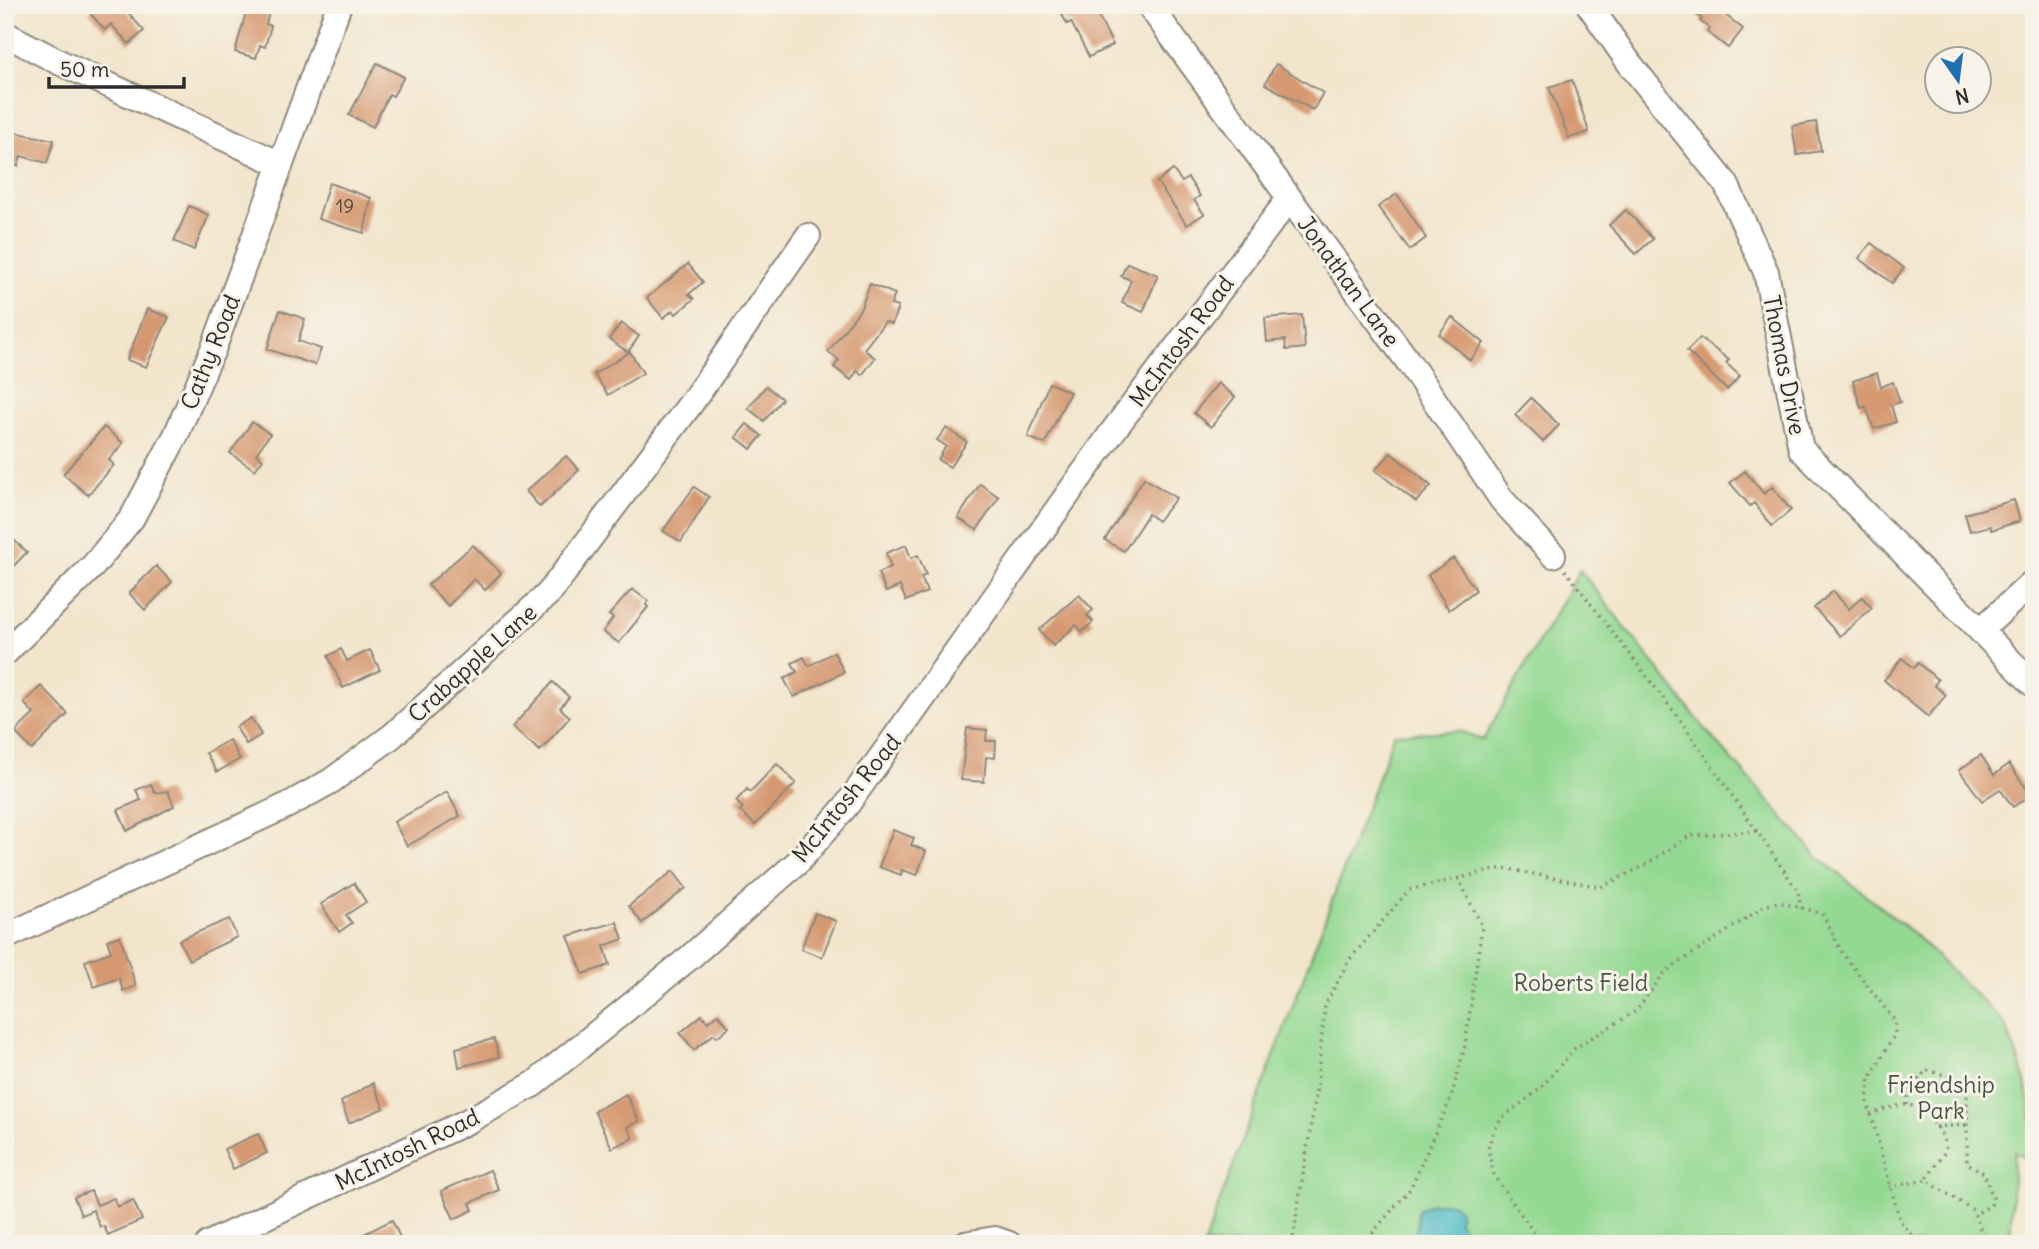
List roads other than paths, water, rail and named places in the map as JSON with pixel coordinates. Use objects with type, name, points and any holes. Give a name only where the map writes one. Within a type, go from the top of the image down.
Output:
[{"type":"street","name":"Cathy Road","points":[[5,653],[93,566],[132,518],[176,435],[214,347],[340,5]]},
{"type":"street","name":"Jonathan Lane","points":[[1149,5],[1410,364],[1502,500],[1553,555]]},
{"type":"street","name":"Thomas Drive","points":[[1589,5],[1630,64],[1726,184],[1766,272],[1801,449],[2034,685]]},
{"type":"street","points":[[5,33],[61,63],[280,164]]},
{"type":"street","name":"McIntosh Road","points":[[208,1244],[468,1121],[534,1084],[689,958],[799,861],[847,805],[1113,431],[1289,199]]},
{"type":"street","name":"Crabapple Lane","points":[[5,937],[288,805],[331,781],[392,736],[549,593],[692,402],[808,236]]},
{"type":"street","points":[[1981,630],[2034,581]]},
{"type":"street","points":[[964,1244],[995,1239],[1009,1244]]},
{"type":"water","points":[[1432,1203],[1453,1203],[1459,1211],[1459,1222],[1476,1244],[1406,1244],[1411,1241],[1417,1228],[1418,1210]]},
{"type":"park label","name":"Roberts Field","points":[[1581,982]]},
{"type":"park label","name":"Friendship Park","points":[[1941,1097]]}]
